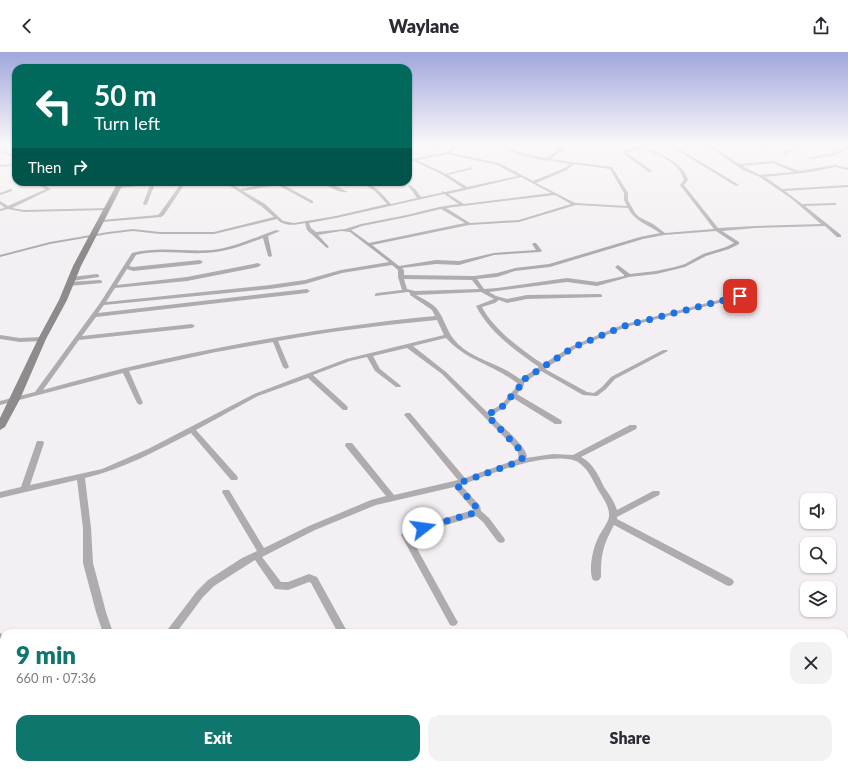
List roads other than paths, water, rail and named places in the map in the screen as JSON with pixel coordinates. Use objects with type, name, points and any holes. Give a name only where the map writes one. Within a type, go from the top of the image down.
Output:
[{"type":"street","points":[[449,177],[466,188]]},
{"type":"street","points":[[233,186],[263,205],[277,218],[287,224],[336,217],[442,192],[515,177]]},
{"type":"street","points":[[525,177],[576,204]]},
{"type":"street","points":[[534,182],[545,177]]},
{"type":"street","points":[[617,177],[626,193],[628,207],[636,218],[651,225],[664,234]]},
{"type":"street","points":[[378,295],[408,292],[483,291],[567,280],[597,284],[628,276],[673,269],[700,257],[737,244],[716,229],[682,185],[686,177]]},
{"type":"street","points":[[726,177],[737,184]]},
{"type":"street","points":[[762,177],[801,205],[839,236]]},
{"type":"street","points":[[0,210],[8,208],[49,189],[43,186]]},
{"type":"street","points":[[0,428],[93,235],[102,221],[120,186]]},
{"type":"street","points":[[144,204],[153,186]]},
{"type":"street","points":[[102,221],[158,216],[162,214],[181,186]]},
{"type":"street","points":[[240,190],[262,186]]},
{"type":"street","points":[[283,186],[312,202]]},
{"type":"street","points":[[331,186],[346,192]]},
{"type":"street","points":[[369,186],[377,191],[389,204]]},
{"type":"street","points":[[412,186],[419,198]]},
{"type":"street","points":[[781,190],[848,186]]},
{"type":"street","points":[[0,194],[10,190]]},
{"type":"street","points":[[442,192],[463,205]]},
{"type":"street","points":[[315,234],[346,230],[361,225],[442,208],[556,194]]},
{"type":"street","points":[[0,202],[8,208],[24,211],[108,209]]},
{"type":"street","points":[[369,244],[469,224],[519,221],[576,204],[628,207]]},
{"type":"street","points":[[801,205],[835,204]]},
{"type":"street","points":[[442,208],[469,224]]},
{"type":"street","points":[[0,256],[93,235],[132,230],[160,233],[214,232],[277,218]]},
{"type":"street","points":[[307,222],[309,229],[327,247]]},
{"type":"street","points":[[401,277],[474,278],[497,275],[515,270],[550,265],[642,238],[664,234],[716,229],[825,225]]},
{"type":"street","points":[[346,230],[369,244],[399,267],[405,290],[434,309],[447,336],[464,353],[508,374],[520,382]]},
{"type":"street","points":[[38,392],[102,304],[134,254],[139,252],[222,250],[278,231]]},
{"type":"street","points":[[265,235],[270,256]]},
{"type":"street","points":[[399,267],[436,262],[459,263],[494,254],[540,252],[534,244]]},
{"type":"street","points":[[125,268],[133,269],[200,262]]},
{"type":"street","points":[[102,304],[277,286],[305,282],[341,272],[393,263]]},
{"type":"street","points":[[112,287],[187,279],[258,265]]},
{"type":"street","points":[[618,267],[628,276]]},
{"type":"street","points":[[70,282],[97,276]]},
{"type":"street","points":[[474,278],[483,291],[498,299],[507,301],[527,297],[600,296]]},
{"type":"street","points":[[70,282],[100,282]]},
{"type":"street","points":[[94,314],[307,290]]},
{"type":"street","points":[[487,415],[503,406],[521,385],[520,382],[574,347],[624,326],[740,296]]},
{"type":"street","points":[[498,299],[480,306],[484,316],[519,350],[542,368],[585,394],[595,395],[613,378],[665,351]]},
{"type":"street","points":[[0,403],[124,370],[191,356],[337,329],[439,318]]},
{"type":"street","points":[[77,338],[192,326]]},
{"type":"street","points":[[0,495],[104,471],[151,451],[247,399],[309,375],[369,355],[447,336]]},
{"type":"street","points":[[0,337],[20,340],[42,339]]},
{"type":"street","points":[[275,340],[286,367]]},
{"type":"street","points":[[409,346],[444,373],[487,415],[522,452],[523,456],[521,461]]},
{"type":"street","points":[[369,355],[377,370],[398,386]]},
{"type":"street","points":[[124,370],[140,402]]},
{"type":"street","points":[[309,375],[345,408]]},
{"type":"street","points":[[513,395],[558,422]]},
{"type":"street","points":[[408,415],[460,483],[477,508],[477,512],[486,520],[501,540]]},
{"type":"street","points":[[575,457],[633,427]]},
{"type":"street","points":[[192,430],[234,478]]},
{"type":"street","points":[[24,490],[40,443]]},
{"type":"street","points":[[349,445],[391,497]]},
{"type":"street","points":[[173,629],[200,594],[211,583],[260,554],[374,502],[391,497],[460,483],[521,461],[565,456],[575,457],[588,466],[594,474],[610,504],[612,518]]},
{"type":"street","points":[[81,477],[87,528],[88,563],[107,629]]},
{"type":"street","points":[[226,492],[278,586],[288,586],[309,578],[314,580],[341,629]]},
{"type":"street","points":[[596,578],[597,558],[600,542],[612,518],[656,493]]},
{"type":"street","points":[[453,622],[405,535],[408,532],[477,512]]},
{"type":"street","points":[[612,518],[729,582]]}]
